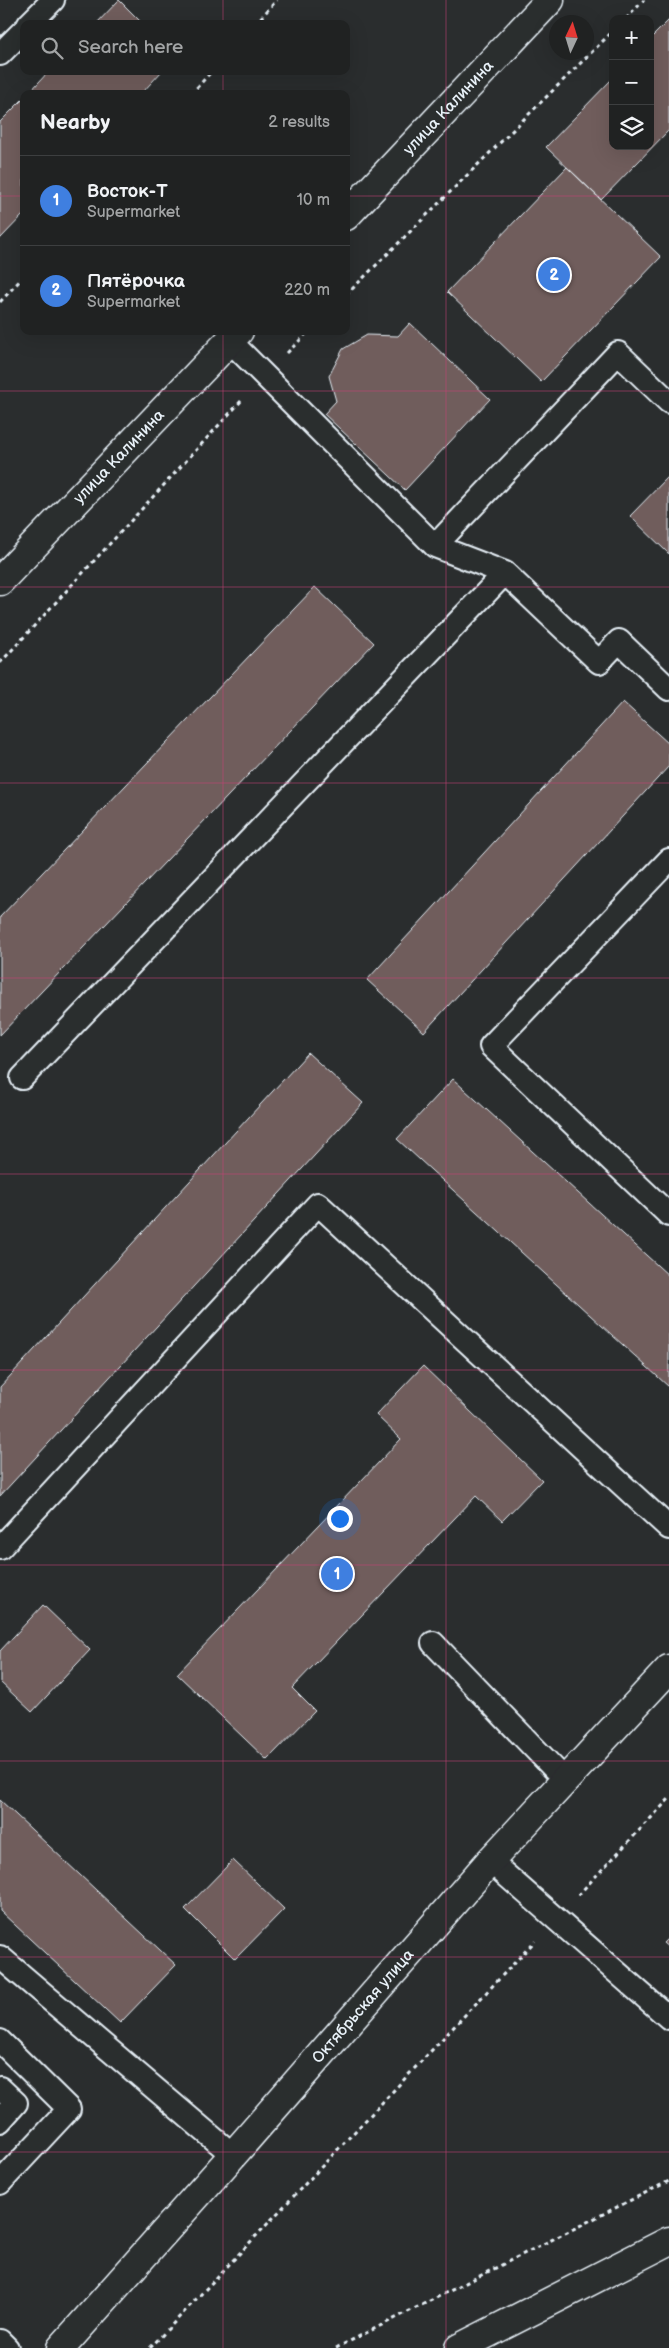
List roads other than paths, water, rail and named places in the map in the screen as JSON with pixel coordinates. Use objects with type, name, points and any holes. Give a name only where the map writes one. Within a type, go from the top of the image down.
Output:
[{"type":"street","name":"улица Калинина","points":[[350,212],[550,0]]},
{"type":"street","name":"улица Калинина","points":[[0,581],[234,336]]},
{"type":"street","name":"Октябрьская улица","points":[[61,2348],[490,1861],[669,1669]]},
{"type":"street","points":[[459,2348],[669,2241]]},
{"type":"lane","points":[[34,20],[53,0]]},
{"type":"lane","points":[[0,54],[20,34]]},
{"type":"lane","points":[[234,336],[264,376],[435,546],[505,573],[599,662],[619,641],[669,689]]},
{"type":"lane","points":[[435,546],[618,353],[669,402]]},
{"type":"lane","points":[[22,1078],[505,573]]},
{"type":"lane","points":[[669,860],[491,1046],[669,1215]]},
{"type":"lane","points":[[0,1548],[318,1204],[669,1528]]},
{"type":"lane","points":[[433,1643],[565,1780]]},
{"type":"lane","points":[[490,1861],[669,2018]]},
{"type":"lane","points":[[0,1957],[233,2155]]},
{"type":"lane","points":[[0,2041],[69,2109],[0,2183]]},
{"type":"lane","points":[[0,2088],[16,2103],[0,2121]]},
{"type":"lane","points":[[0,2341],[7,2348]]},
{"type":"place","name":"Пятёрочка","points":[[554,275]]},
{"type":"place","name":"Восток-Т","points":[[337,1574]]}]
